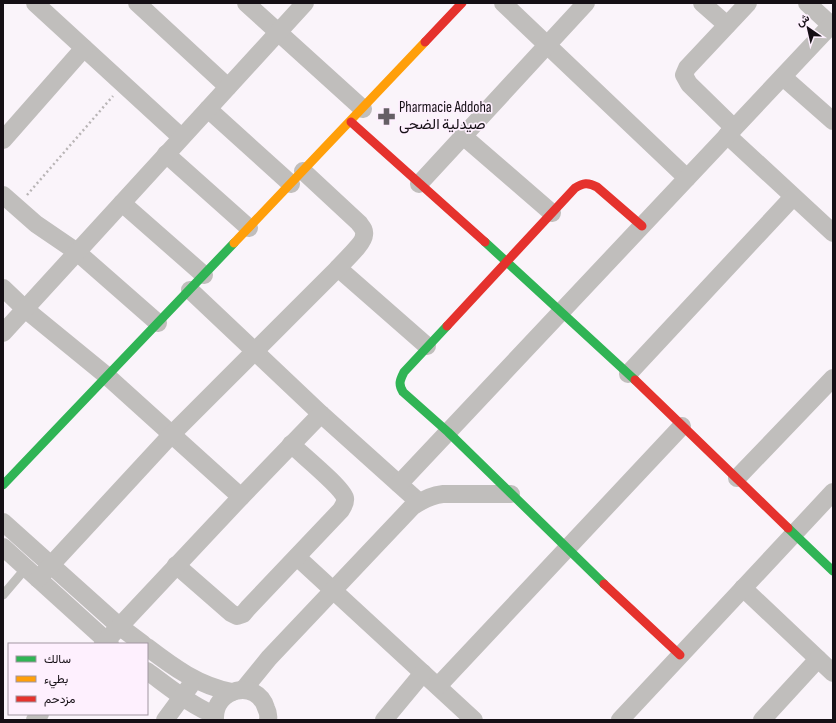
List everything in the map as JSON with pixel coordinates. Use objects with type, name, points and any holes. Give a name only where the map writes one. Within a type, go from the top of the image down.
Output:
[{"type":"street","points":[[35,3],[182,138]]},
{"type":"street","points":[[137,3],[228,87]]},
{"type":"street","points":[[246,3],[278,33],[357,115],[419,184],[507,262],[628,374],[833,571]]},
{"type":"street","points":[[3,333],[305,3]]},
{"type":"street","points":[[3,485],[462,3]]},
{"type":"street","points":[[503,3],[687,178]]},
{"type":"street","points":[[419,184],[586,3]]},
{"type":"street","points":[[702,3],[727,25]]},
{"type":"street","points":[[748,3],[687,68],[684,75],[689,84],[731,132],[793,196],[833,233]]},
{"type":"street","points":[[399,484],[832,24],[807,3]]},
{"type":"street","points":[[3,140],[84,48]]},
{"type":"street","points":[[783,77],[833,121]]},
{"type":"street","points":[[32,574],[51,565],[172,434],[338,268],[361,242],[364,236],[364,230],[359,223],[297,178],[208,109]]},
{"type":"street","points":[[463,136],[552,213]]},
{"type":"street","points":[[166,154],[249,228]]},
{"type":"street","points":[[642,226],[593,184],[587,182],[581,184],[575,188],[427,346],[401,376],[399,381],[403,392],[448,432],[566,548],[680,656]]},
{"type":"street","points":[[3,195],[36,224],[77,252],[158,323]]},
{"type":"street","points":[[628,374],[793,196]]},
{"type":"street","points":[[122,203],[204,275]]},
{"type":"street","points":[[338,268],[427,346]]},
{"type":"street","points":[[3,288],[107,376],[241,496]]},
{"type":"street","points":[[190,290],[321,414],[419,502]]},
{"type":"street","points":[[737,478],[833,378]]},
{"type":"street","points":[[3,547],[107,643],[119,626],[176,565],[321,414]]},
{"type":"street","points":[[438,686],[682,426]]},
{"type":"street","points":[[176,565],[226,610],[237,616],[243,614],[341,510],[345,503],[345,497],[336,486],[291,444]]},
{"type":"street","points":[[620,720],[833,492]]},
{"type":"street","points":[[148,672],[183,697],[215,717],[217,705],[223,697],[237,691],[412,507],[427,498],[443,494],[511,494]]},
{"type":"street","points":[[3,522],[119,626],[142,643]]},
{"type":"street","points":[[297,557],[474,720]]},
{"type":"street","points":[[743,588],[833,673]]},
{"type":"street","points":[[148,648],[178,671],[212,687],[255,693],[265,703],[269,716],[268,720]]},
{"type":"street","points":[[762,720],[818,659]]},
{"type":"street","points":[[384,720],[423,673]]},
{"type":"street","points":[[165,720],[195,679]]},
{"type":"lane","points":[[3,595],[32,574]]},
{"type":"path","points":[[17,207],[123,84]]},
{"type":"traffic: fast","points":[[485,242],[635,380]]},
{"type":"traffic: fast","points":[[3,485],[234,243]]},
{"type":"traffic: fast","points":[[447,326],[404,372],[400,382],[400,387],[403,392],[448,432],[604,584]]},
{"type":"traffic: fast","points":[[788,528],[833,571]]},
{"type":"traffic: slow","points":[[234,243],[425,42]]},
{"type":"traffic: jam","points":[[425,42],[462,3]]},
{"type":"traffic: jam","points":[[351,122],[485,242]]},
{"type":"traffic: jam","points":[[447,326],[578,186],[583,184],[591,184],[597,187],[642,226]]},
{"type":"traffic: jam","points":[[635,380],[788,528]]},
{"type":"traffic: jam","points":[[604,584],[680,655]]},
{"type":"place","name":"Pharmacie Addoha صيدلية الضحى","points":[[386,116]]}]
